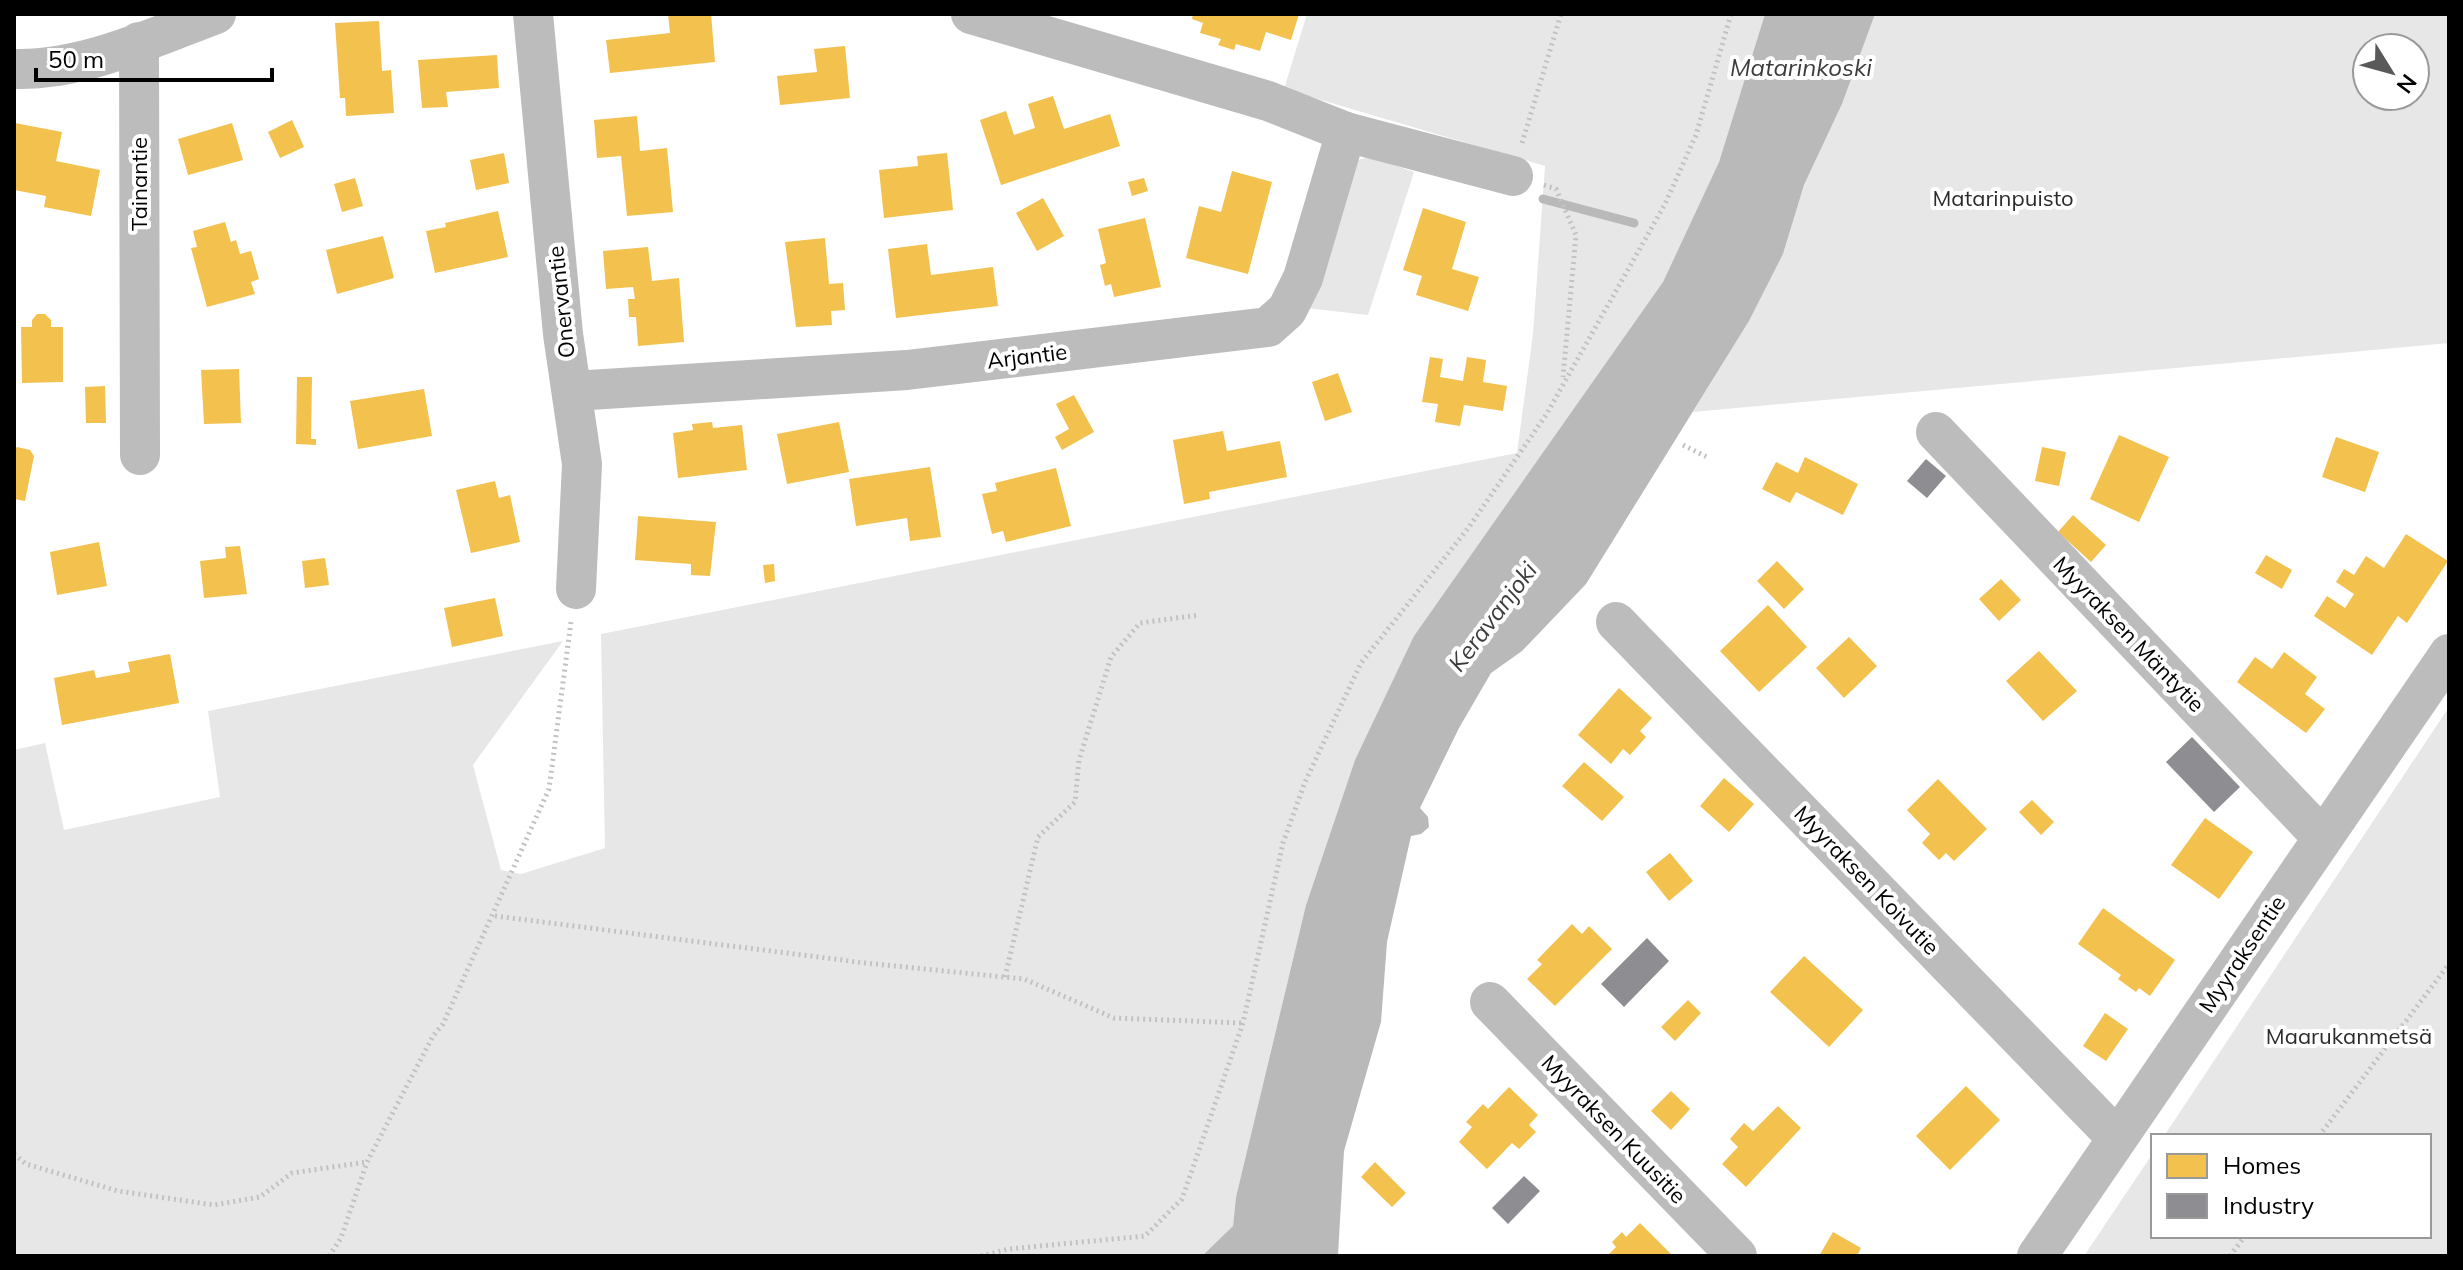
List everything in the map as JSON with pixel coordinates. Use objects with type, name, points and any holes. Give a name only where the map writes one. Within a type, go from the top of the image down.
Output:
[{"type":"street","points":[[14,69],[46,70],[139,42],[216,14]]},
{"type":"street","name":"Onervantie","points":[[533,14],[563,334],[582,464],[576,589]]},
{"type":"street","points":[[971,14],[1268,101],[1346,132],[1513,176]]},
{"type":"street","name":"Tainantie","points":[[139,42],[140,455]]},
{"type":"street","name":"Arjantie","points":[[573,391],[907,370],[1268,327],[1287,310],[1303,278],[1346,132]]},
{"type":"street","name":"Myyraksen Mäntytie","points":[[1936,432],[2321,836]]},
{"type":"street","name":"Myyraksen Koivutie","points":[[1616,622],[2117,1138]]},
{"type":"street","name":"Myyraksentie","points":[[2037,1256],[2321,836],[2449,654]]},
{"type":"street","name":"Myyraksen Kuusitie","points":[[1490,1002],[1737,1256]]},
{"type":"path","points":[[1561,14],[1513,176],[1556,189],[1576,235],[1562,382]]},
{"type":"path","points":[[981,1256],[1009,1249],[1145,1236],[1182,1199],[1243,1023],[1283,843],[1305,782],[1361,663],[1469,527],[1546,415],[1665,204],[1696,135],[1731,14]]},
{"type":"path","points":[[1683,445],[1707,457]]},
{"type":"path","points":[[329,1256],[341,1238],[367,1162],[433,1036],[443,1024],[495,916],[549,789],[576,589]]},
{"type":"path","points":[[1005,977],[1038,837],[1075,802],[1079,760],[1111,657],[1140,623],[1199,615]]},
{"type":"path","points":[[495,916],[865,963],[1024,979],[1114,1018],[1243,1023]]},
{"type":"path","points":[[2321,1134],[2449,964]]},
{"type":"path","points":[[14,1154],[26,1164],[118,1191],[214,1205],[260,1197],[292,1173],[367,1162]]},
{"type":"path","points":[[2230,1256],[2244,1238]]},
{"type":"green space","points":[[1307,14],[1765,14],[1719,162],[1663,282],[1355,760],[1306,905],[1236,1197],[1233,1226],[1202,1256],[14,1256],[14,750],[45,743],[64,830],[220,797],[208,711],[563,641],[473,765],[501,870],[521,874],[605,848],[601,634],[1517,453],[1533,334],[1545,166],[1284,89]]},
{"type":"green space","name":"Matarinpuisto","points":[[1875,14],[2449,14],[2449,343],[1693,412],[1749,321],[1783,254],[1804,185],[1842,104]]},
{"type":"green space","points":[[1370,157],[1414,172],[1368,315],[1306,308],[1353,161]]},
{"type":"green space","name":"Maarukanmetsä","points":[[2449,707],[2449,1256],[2084,1256],[2151,1156],[2151,1238],[2431,1238],[2431,1134],[2165,1134]]},
{"type":"water","points":[[1765,14],[1875,14],[1842,104],[1804,185],[1783,254],[1749,321],[1586,584],[1522,651],[1491,673],[1459,728],[1420,808],[1428,817],[1429,827],[1421,834],[1411,836],[1387,942],[1381,1022],[1344,1151],[1338,1255],[1202,1256],[1233,1226],[1236,1197],[1306,905],[1355,760],[1414,636],[1663,282],[1719,162]]},
{"type":"building: Homes","points":[[668,14],[711,14],[715,62],[610,73],[606,40],[670,33]]},
{"type":"building: Homes","points":[[1193,14],[1299,14],[1291,40],[1266,32],[1260,51],[1236,44],[1234,50],[1218,45],[1221,39],[1200,33],[1203,23],[1192,19]]},
{"type":"building: Homes","points":[[379,21],[382,71],[391,70],[394,113],[346,116],[345,98],[340,98],[335,23]]},
{"type":"building: Homes","points":[[845,46],[850,98],[780,105],[777,76],[817,72],[814,49]]},
{"type":"building: Homes","points":[[497,55],[499,88],[446,92],[448,107],[422,108],[418,60]]},
{"type":"building: Homes","points":[[1053,96],[1064,129],[1110,114],[1120,146],[1001,185],[980,120],[1006,111],[1014,135],[1035,128],[1028,104]]},
{"type":"building: Homes","points":[[637,116],[640,151],[667,148],[673,212],[627,216],[621,156],[597,158],[594,120]]},
{"type":"building: Homes","points":[[292,120],[304,147],[280,158],[268,132]]},
{"type":"building: Homes","points":[[15,123],[62,132],[56,161],[100,170],[91,216],[44,207],[46,196],[14,190]]},
{"type":"building: Homes","points":[[232,123],[243,160],[188,175],[178,139]]},
{"type":"building: Homes","points":[[504,153],[509,183],[476,190],[470,160]]},
{"type":"building: Homes","points":[[947,153],[953,210],[884,218],[879,170],[918,166],[917,156]]},
{"type":"building: Homes","points":[[1232,171],[1272,182],[1248,274],[1186,258],[1199,206],[1221,212]]},
{"type":"building: Homes","points":[[355,178],[363,206],[342,212],[334,184]]},
{"type":"building: Homes","points":[[1144,178],[1148,191],[1132,196],[1128,182]]},
{"type":"building: Homes","points":[[1043,198],[1064,236],[1037,251],[1016,213]]},
{"type":"building: Homes","points":[[1423,208],[1466,222],[1452,269],[1479,277],[1468,311],[1416,295],[1422,276],[1403,270]]},
{"type":"building: Homes","points":[[498,211],[508,257],[435,273],[426,231],[446,227],[445,223]]},
{"type":"building: Homes","points":[[1145,218],[1161,287],[1114,297],[1111,284],[1105,286],[1100,265],[1106,263],[1098,229]]},
{"type":"building: Homes","points":[[225,222],[231,242],[236,240],[240,254],[251,251],[259,279],[251,282],[255,294],[207,307],[191,248],[197,247],[193,231]]},
{"type":"building: Homes","points":[[383,236],[394,278],[337,294],[326,250]]},
{"type":"building: Homes","points":[[825,238],[829,284],[843,283],[845,310],[831,311],[832,325],[796,327],[785,242]]},
{"type":"building: Homes","points":[[927,244],[931,275],[993,267],[998,306],[896,318],[888,249]]},
{"type":"building: Homes","points":[[648,247],[652,281],[679,278],[684,342],[638,346],[636,317],[629,317],[628,299],[635,299],[633,287],[606,289],[603,251]]},
{"type":"building: Homes","points":[[37,314],[45,314],[51,320],[51,327],[63,327],[63,382],[22,383],[21,327],[32,327],[32,320]]},
{"type":"building: Homes","points":[[1430,357],[1443,359],[1440,377],[1463,381],[1467,357],[1486,360],[1483,382],[1507,386],[1503,411],[1464,405],[1460,426],[1435,422],[1438,404],[1422,402]]},
{"type":"building: Homes","points":[[239,369],[241,423],[204,424],[201,370]]},
{"type":"building: Homes","points":[[1338,373],[1352,412],[1325,421],[1312,382]]},
{"type":"building: Homes","points":[[297,377],[312,377],[311,439],[316,439],[316,445],[296,444]]},
{"type":"building: Homes","points":[[105,386],[106,423],[86,423],[85,387]]},
{"type":"building: Homes","points":[[424,389],[432,436],[358,449],[350,401]]},
{"type":"building: Homes","points":[[1074,395],[1094,432],[1062,450],[1055,437],[1069,429],[1056,404]]},
{"type":"building: Homes","points":[[712,422],[713,428],[742,425],[747,470],[678,478],[673,433],[693,430],[692,424]]},
{"type":"building: Homes","points":[[839,422],[849,472],[787,484],[777,434]]},
{"type":"building: Homes","points":[[1223,431],[1227,451],[1280,441],[1287,477],[1209,492],[1210,499],[1184,504],[1173,440]]},
{"type":"building: Homes","points":[[2119,435],[2169,457],[2139,522],[2090,499]]},
{"type":"building: Homes","points":[[2336,437],[2379,452],[2365,492],[2322,477]]},
{"type":"building: Homes","points":[[17,447],[30,450],[34,456],[25,501],[14,499],[14,450]]},
{"type":"building: Homes","points":[[2042,447],[2066,452],[2059,486],[2035,481]]},
{"type":"building: Homes","points":[[1805,457],[1858,484],[1843,515],[1796,492],[1790,503],[1762,489],[1776,462],[1798,473]]},
{"type":"building: Homes","points":[[930,467],[941,537],[910,541],[907,518],[856,526],[849,479]]},
{"type":"building: Homes","points":[[1056,468],[1071,526],[1006,542],[1003,531],[992,534],[982,494],[997,491],[995,483]]},
{"type":"building: Homes","points":[[495,481],[499,498],[510,495],[520,542],[471,553],[456,490]]},
{"type":"building: Homes","points":[[2073,515],[2106,545],[2091,562],[2058,532]]},
{"type":"building: Homes","points":[[638,516],[716,522],[710,576],[691,575],[691,564],[635,560]]},
{"type":"building: Homes","points":[[2406,534],[2448,561],[2407,623],[2398,616],[2372,655],[2314,616],[2327,596],[2345,608],[2354,594],[2336,582],[2344,569],[2354,575],[2366,556],[2384,568]]},
{"type":"building: Homes","points":[[99,542],[107,586],[57,595],[50,552]]},
{"type":"building: Homes","points":[[240,546],[247,594],[204,598],[200,561],[226,558],[225,547]]},
{"type":"building: Homes","points":[[2266,555],[2292,570],[2282,589],[2255,573]]},
{"type":"building: Homes","points":[[325,558],[329,585],[305,588],[302,561]]},
{"type":"building: Homes","points":[[1777,561],[1804,589],[1784,609],[1757,581]]},
{"type":"building: Homes","points":[[774,564],[775,581],[765,583],[763,565]]},
{"type":"building: Homes","points":[[2001,579],[2021,600],[1999,621],[1979,599]]},
{"type":"building: Homes","points":[[495,598],[503,636],[452,647],[444,608]]},
{"type":"building: Homes","points":[[1768,605],[1807,647],[1759,692],[1720,651]]},
{"type":"building: Homes","points":[[1849,637],[1877,666],[1844,698],[1816,668]]},
{"type":"building: Homes","points":[[2039,651],[2077,691],[2043,721],[2006,681]]},
{"type":"building: Homes","points":[[2284,652],[2317,677],[2305,694],[2325,709],[2306,733],[2237,682],[2255,657],[2272,669]]},
{"type":"building: Homes","points":[[170,654],[179,703],[62,725],[54,678],[94,670],[96,678],[130,672],[128,662]]},
{"type":"building: Homes","points":[[1619,688],[1652,718],[1640,731],[1646,737],[1630,755],[1623,749],[1611,764],[1578,735]]},
{"type":"building: Homes","points":[[1584,762],[1624,797],[1602,821],[1562,786]]},
{"type":"building: Homes","points":[[1724,778],[1754,804],[1729,832],[1700,806]]},
{"type":"building: Homes","points":[[1938,779],[1987,829],[1954,861],[1946,853],[1939,860],[1922,843],[1930,834],[1907,810]]},
{"type":"building: Homes","points":[[2032,800],[2054,822],[2041,835],[2019,812]]},
{"type":"building: Homes","points":[[2205,818],[2253,852],[2219,899],[2171,865]]},
{"type":"building: Homes","points":[[1670,853],[1693,881],[1669,901],[1646,872]]},
{"type":"building: Homes","points":[[2103,908],[2175,960],[2150,996],[2139,988],[2136,992],[2118,979],[2121,975],[2078,944]]},
{"type":"building: Homes","points":[[1572,924],[1582,934],[1589,926],[1612,949],[1555,1006],[1527,979],[1542,964],[1537,960]]},
{"type":"building: Homes","points":[[1804,956],[1863,1010],[1829,1047],[1770,992]]},
{"type":"building: Homes","points":[[1688,1000],[1701,1013],[1675,1041],[1661,1027]]},
{"type":"building: Homes","points":[[2105,1013],[2128,1029],[2106,1061],[2083,1046]]},
{"type":"building: Homes","points":[[1966,1086],[2000,1120],[1950,1170],[1916,1136]]},
{"type":"building: Homes","points":[[1509,1087],[1538,1115],[1529,1125],[1536,1132],[1519,1149],[1512,1143],[1487,1169],[1459,1142],[1472,1127],[1466,1122],[1483,1104],[1488,1109]]},
{"type":"building: Homes","points":[[1671,1091],[1690,1109],[1671,1130],[1651,1111]]},
{"type":"building: Homes","points":[[1778,1106],[1801,1128],[1746,1187],[1722,1164],[1738,1147],[1730,1139],[1744,1123],[1753,1131]]},
{"type":"building: Homes","points":[[1375,1162],[1406,1193],[1392,1207],[1361,1177]]},
{"type":"building: Homes","points":[[1640,1223],[1673,1256],[1607,1256],[1616,1247],[1612,1242],[1622,1232],[1626,1237]]},
{"type":"building: Homes","points":[[1833,1232],[1861,1248],[1857,1256],[1819,1256]]},
{"type":"building: Industry","points":[[1926,459],[1946,476],[1927,498],[1907,481]]},
{"type":"building: Industry","points":[[2192,737],[2240,787],[2214,812],[2166,762]]},
{"type":"building: Industry","points":[[1647,938],[1669,961],[1624,1007],[1601,984]]},
{"type":"building: Industry","points":[[1524,1176],[1540,1191],[1508,1224],[1492,1208]]},
{"type":"waterway","points":[[1543,199],[1634,223]]},
{"type":"water label","name":"Matarinkoski","points":[[1801,68]]},
{"type":"water label","name":"Keravanjoki","points":[[1493,617]]}]
